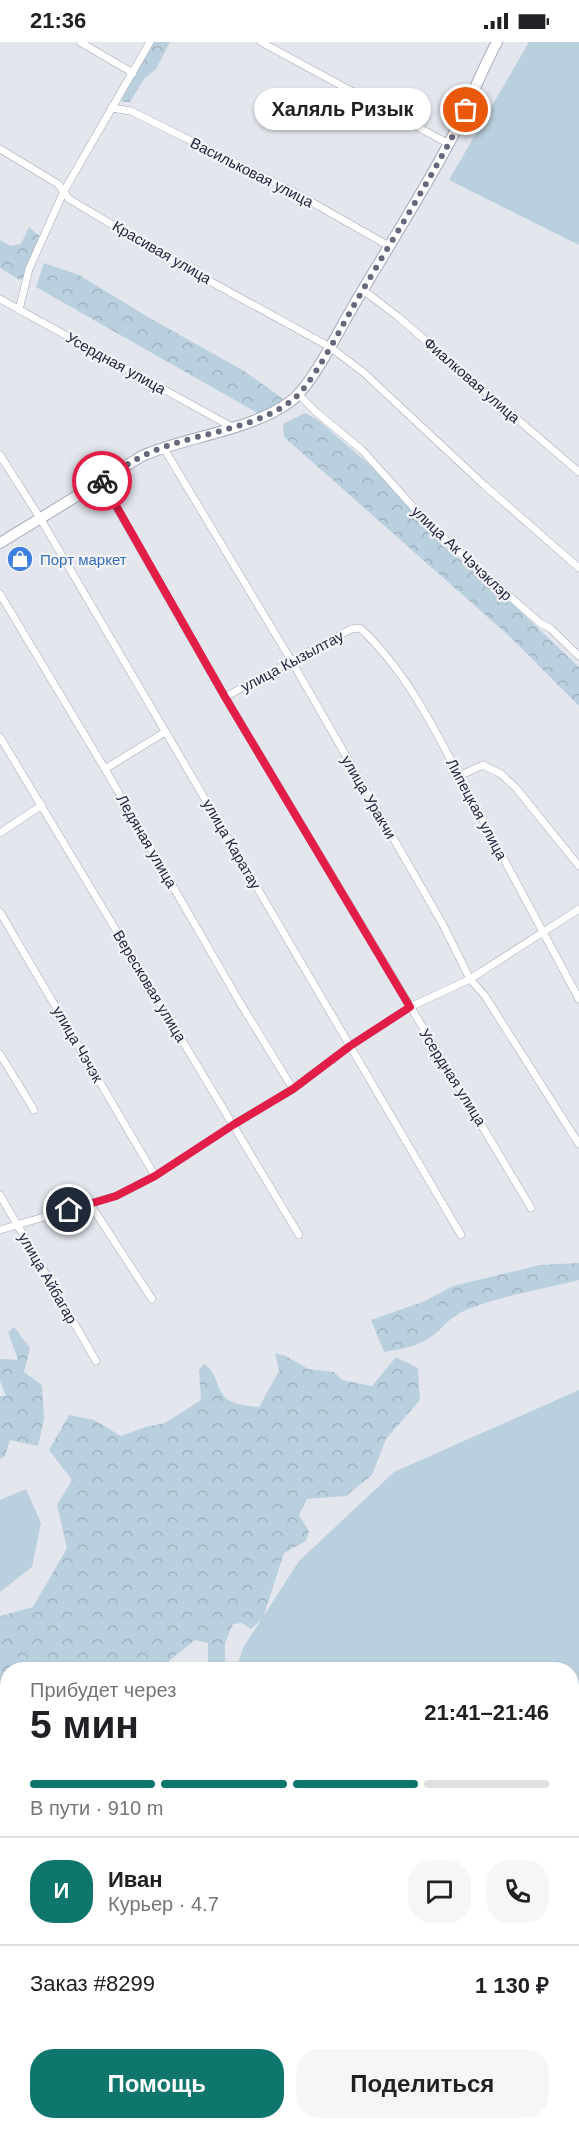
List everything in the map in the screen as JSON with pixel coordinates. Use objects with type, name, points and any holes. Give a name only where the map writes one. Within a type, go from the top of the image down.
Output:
[{"type":"street","points":[[80,42],[133,73]]},
{"type":"street","points":[[19,310],[29,269],[64,191],[150,42]]},
{"type":"street","points":[[261,42],[449,144]]},
{"type":"street","points":[[0,543],[142,456],[163,447],[262,417],[292,401],[330,346],[449,144],[497,42]]},
{"type":"street","name":"Васильковая улица","points":[[111,108],[140,115],[292,191],[390,246]]},
{"type":"street","name":"Красивая улица","points":[[0,149],[58,184],[69,199],[175,262],[330,346]]},
{"type":"street","name":"Фиалковая улица","points":[[363,290],[398,316],[579,472]]},
{"type":"street","name":"Усердная улица","points":[[0,299],[232,427]]},
{"type":"street","points":[[330,346],[363,372],[484,485],[579,568]]},
{"type":"street","name":"улица Ак Чэчэклэр","points":[[298,394],[362,450],[431,527],[540,623],[550,628],[579,656]]},
{"type":"street","name":"улица Уракчи","points":[[163,447],[291,660],[442,923],[470,979],[485,996],[579,1144]]},
{"type":"street","name":"улица Каратау","points":[[0,455],[40,518],[461,1235]]},
{"type":"street","name":"Усердная улица","points":[[101,480],[225,697],[531,1208]]},
{"type":"street","name":"Ледяная улица","points":[[0,594],[293,1089]]},
{"type":"street","name":"улица Кызылтау","points":[[225,697],[351,629],[360,628]]},
{"type":"street","name":"Липецкая улица","points":[[360,628],[380,646],[403,676],[579,999]]},
{"type":"street","points":[[105,769],[165,732]]},
{"type":"street","name":"Вересковая улица","points":[[0,737],[299,1236]]},
{"type":"street","points":[[459,776],[483,765],[501,774],[535,809],[579,866]]},
{"type":"street","points":[[0,833],[42,805]]},
{"type":"street","points":[[0,1230],[116,1196],[155,1176],[293,1089],[350,1046],[410,1007],[470,979],[579,909]]},
{"type":"street","name":"улица Чэчэк","points":[[0,912],[155,1176]]},
{"type":"street","points":[[0,1053],[33,1110]]},
{"type":"street","name":"улица Айбагар","points":[[0,1195],[96,1361]]},
{"type":"street","points":[[90,1204],[152,1299]]},
{"type":"green space","points":[[146,42],[170,42],[156,69],[144,79],[130,102],[124,102],[117,98],[116,94]]},
{"type":"green space","points":[[529,42],[579,42],[579,245],[449,180]]},
{"type":"green space","points":[[29,227],[39,236],[29,280],[18,279],[0,268],[0,240],[11,246],[21,244]]},
{"type":"green space","points":[[44,263],[79,275],[244,371],[285,400],[259,414],[36,287]]},
{"type":"green space","points":[[305,413],[318,420],[387,480],[441,544],[505,597],[579,667],[579,706],[509,636],[284,437],[283,424]]},
{"type":"green space","points":[[579,1263],[579,1280],[466,1310],[430,1337],[405,1348],[384,1352],[371,1320],[425,1301],[453,1286],[540,1265]]},
{"type":"green space","points":[[14,1327],[30,1348],[24,1372],[42,1385],[44,1419],[38,1446],[10,1440],[5,1456],[0,1459],[0,1396],[6,1396],[0,1381],[0,1359],[18,1360],[8,1332]]},
{"type":"green space","points":[[275,1353],[286,1356],[308,1369],[334,1372],[342,1380],[372,1386],[396,1357],[418,1368],[420,1400],[386,1439],[372,1475],[346,1496],[307,1499],[299,1515],[309,1531],[306,1541],[284,1553],[263,1618],[251,1629],[242,1623],[233,1624],[225,1643],[225,1662],[208,1662],[208,1643],[195,1640],[168,1662],[0,1662],[0,1616],[33,1607],[67,1548],[57,1505],[72,1480],[49,1450],[69,1415],[94,1420],[121,1436],[145,1427],[165,1423],[201,1400],[199,1370],[204,1364],[212,1371],[227,1399],[238,1404],[259,1407],[279,1371]]},
{"type":"green space","points":[[579,1390],[579,1662],[238,1662],[243,1648],[299,1561],[394,1472]]},
{"type":"green space","points":[[26,1489],[41,1523],[32,1567],[0,1592],[0,1500]]},
{"type":"way so far","points":[[102,481],[142,456],[163,447],[262,417],[292,401],[305,386],[330,346],[421,194],[466,110]]},
{"type":"place","name":"Халяль Ризык","points":[[466,110]]},
{"type":"place","name":"Порт маркет","points":[[20,559]]},
{"type":"route","points":[[69,1210],[116,1196],[155,1176],[293,1089],[350,1046],[410,1007],[225,697],[102,481]]}]
